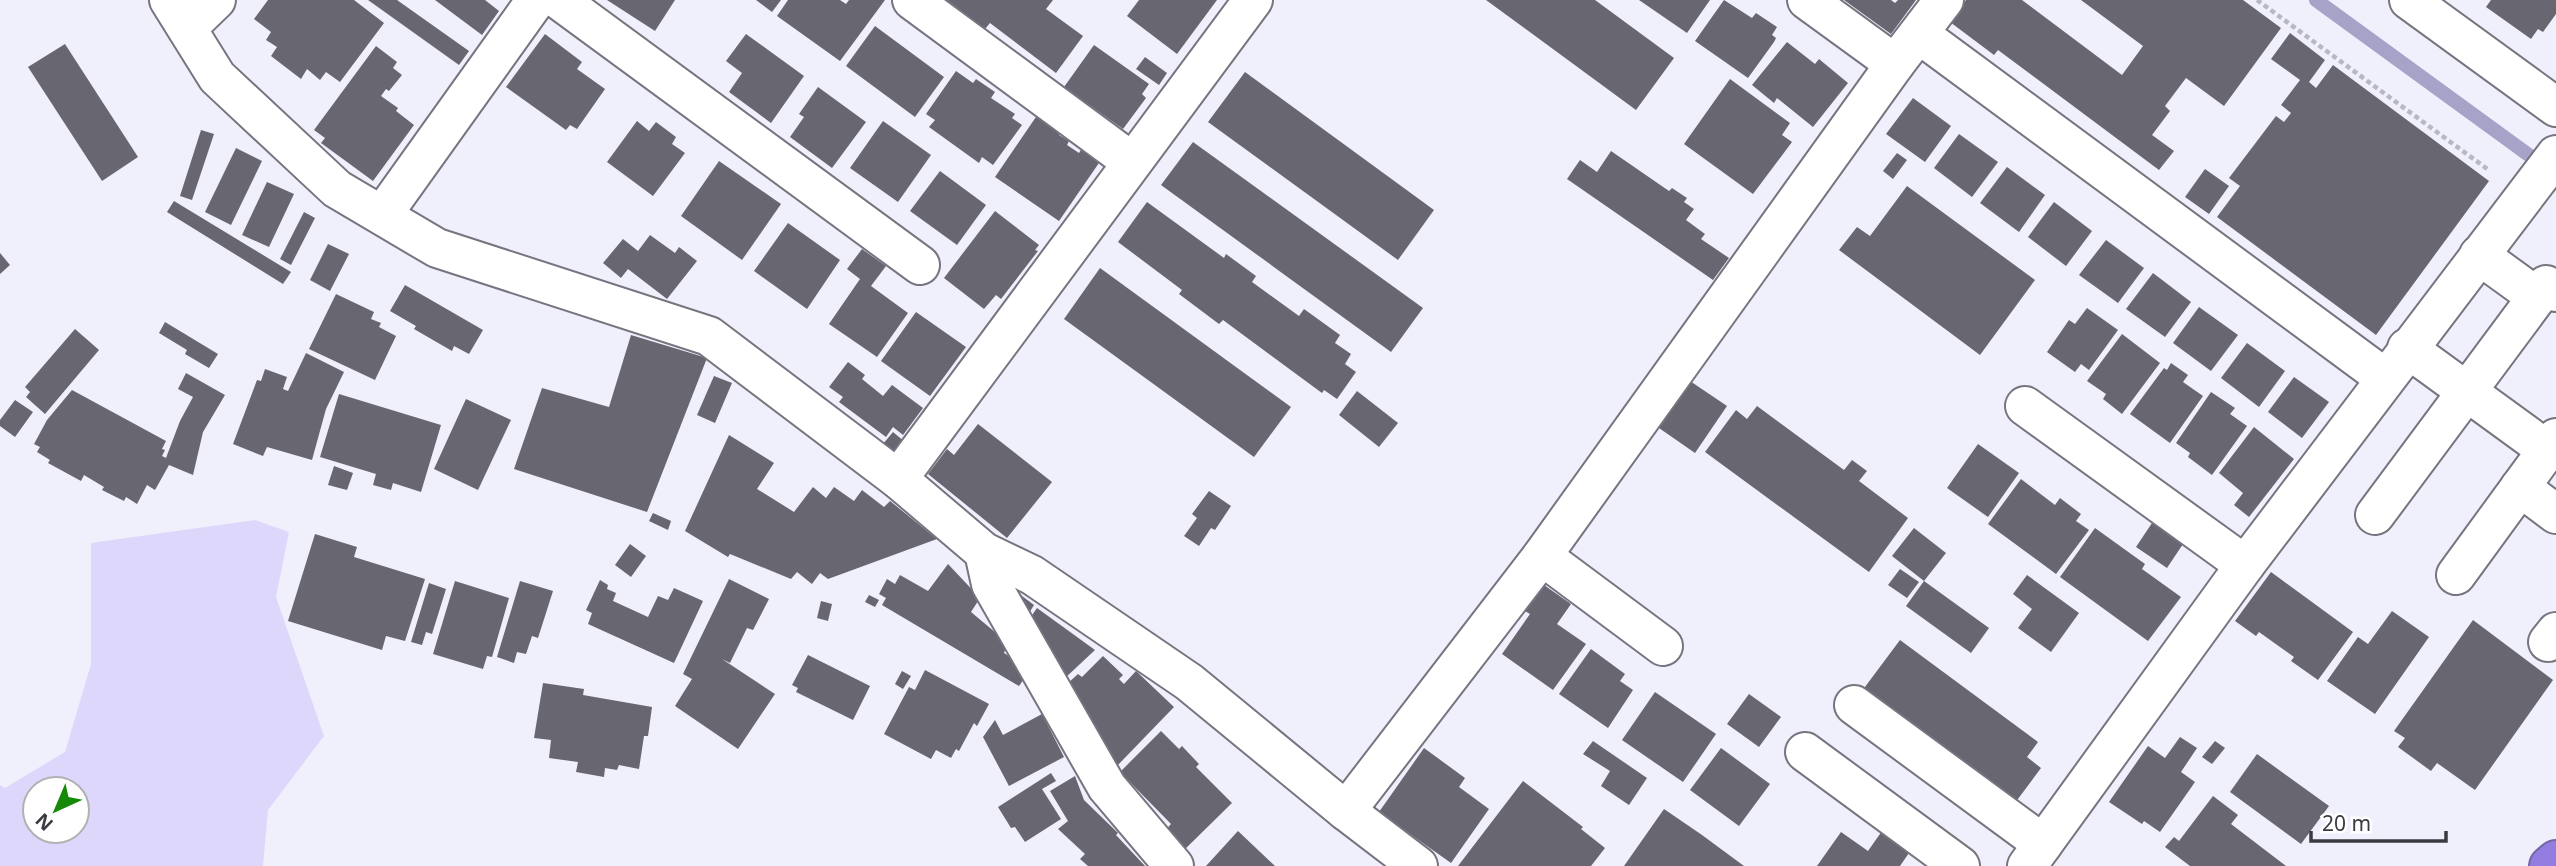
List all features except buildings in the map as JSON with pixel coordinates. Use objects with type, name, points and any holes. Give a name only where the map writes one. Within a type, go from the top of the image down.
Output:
[{"type":"highway","points":[[2549,866],[2556,860]]},
{"type":"street","points":[[216,0],[178,14],[217,77],[337,189],[438,248],[709,336],[898,479],[984,552],[1032,575],[1189,682],[1346,811],[1418,866]]},
{"type":"street","points":[[383,214],[536,0]]},
{"type":"street","points":[[559,0],[920,265]]},
{"type":"street","points":[[912,0],[1132,162]]},
{"type":"street","points":[[898,479],[1253,0]]},
{"type":"street","points":[[1807,0],[1895,64]]},
{"type":"street","points":[[1346,811],[1542,556],[1895,64],[1944,0]]},
{"type":"street","points":[[2409,0],[2556,107]]},
{"type":"street","points":[[1919,34],[2396,363],[2467,391],[2552,444],[2456,575]]},
{"type":"street","points":[[1854,705],[2035,855],[2245,565],[2556,155]]},
{"type":"street","points":[[2375,515],[2467,391],[2546,295],[2479,255]]},
{"type":"street","points":[[2025,406],[2245,565]]},
{"type":"street","points":[[2520,487],[2556,514]]},
{"type":"street","points":[[984,552],[991,584],[1107,787],[1174,866]]},
{"type":"street","points":[[1542,556],[1663,646]]},
{"type":"street","points":[[1805,752],[1960,866]]},
{"type":"path","points":[[2257,0],[2528,191]]},
{"type":"shaded area","points":[[255,520],[289,532],[276,597],[324,736],[268,810],[263,866],[0,866],[0,785],[5,788],[21,778],[21,845],[91,845],[91,775],[27,775],[65,752],[91,664],[91,543]]},
{"type":"waterway","points":[[2316,0],[2544,166]]}]
